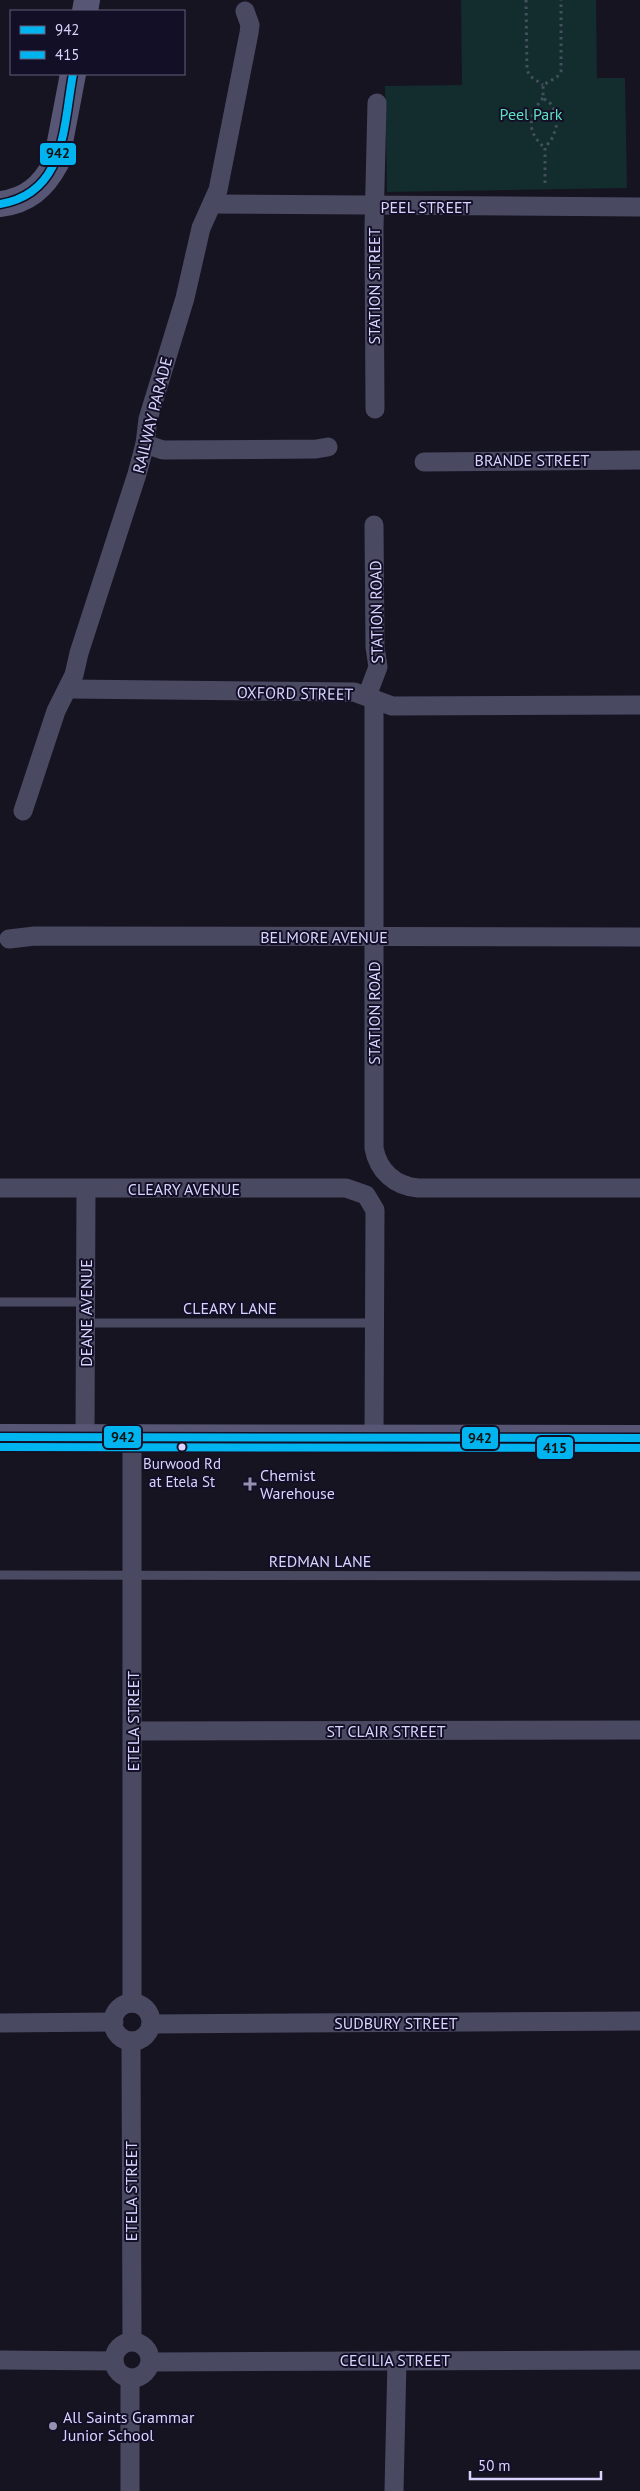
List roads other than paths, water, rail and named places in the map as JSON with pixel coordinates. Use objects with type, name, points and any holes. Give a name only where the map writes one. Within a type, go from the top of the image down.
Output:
[{"type":"main road","points":[[0,204],[21,200],[32,194],[49,176],[56,163],[74,75]]},
{"type":"main road","points":[[0,1437],[640,1438]]},
{"type":"street","name":"RAILWAY PARADE","points":[[23,811],[56,711],[69,689],[145,444],[148,419],[185,298],[201,228],[221,178],[249,33],[250,25],[245,11]]},
{"type":"street","name":"STATION STREET","points":[[375,409],[376,103]]},
{"type":"street","name":"PEEL STREET","points":[[212,204],[640,207]]},
{"type":"street","points":[[145,444],[163,450],[316,449],[328,447]]},
{"type":"street","name":"BRANDE STREET","points":[[424,462],[640,460]]},
{"type":"street","name":"STATION ROAD","points":[[374,525],[375,647],[378,667],[370,698],[374,937],[374,1148],[378,1164],[386,1174],[404,1185],[418,1188],[640,1188]]},
{"type":"street","name":"OXFORD STREET","points":[[69,689],[354,692],[392,706],[640,706]]},
{"type":"street","name":"BELMORE AVENUE","points":[[9,939],[35,936],[640,937]]},
{"type":"street","name":"CLEARY AVENUE","points":[[0,1188],[346,1188],[366,1195],[375,1210],[375,1323]]},
{"type":"street","name":"DEANE AVENUE","points":[[85,1437],[86,1189]]},
{"type":"street","points":[[374,1437],[375,1323]]},
{"type":"street","name":"ETELA STREET","points":[[132,1438],[132,2003]]},
{"type":"street","name":"ST CLAIR STREET","points":[[133,1731],[640,1730]]},
{"type":"street","points":[[132,2003],[144,2007],[148,2012],[151,2024],[150,2030],[142,2039],[131,2041],[120,2037],[114,2022],[121,2007],[132,2003]]},
{"type":"street","name":"SUDBURY STREET","points":[[151,2024],[640,2021]]},
{"type":"street","points":[[0,2023],[114,2022]]},
{"type":"street","name":"ETELA STREET","points":[[131,2041],[132,2341]]},
{"type":"street","points":[[132,2341],[138,2342],[148,2350],[151,2362],[142,2376],[130,2378],[121,2374],[114,2360],[121,2345],[132,2341]]},
{"type":"street","points":[[0,2360],[114,2360]]},
{"type":"street","points":[[394,2491],[397,2360]]},
{"type":"street","name":"CECILIA STREET","points":[[151,2362],[640,2360]]},
{"type":"street","points":[[130,2378],[130,2491]]},
{"type":"lane","points":[[0,1302],[86,1302]]},
{"type":"lane","name":"CLEARY LANE","points":[[86,1323],[375,1323]]},
{"type":"lane","name":"REDMAN LANE","points":[[0,1575],[640,1576]]},
{"type":"place","name":"Burwood Rd at Etela St","points":[[182,1447]]},
{"type":"place","name":"Chemist Warehouse","points":[[250,1484]]},
{"type":"place","name":"All Saints Grammar Junior School","points":[[53,2426]]},
{"type":"park label","name":"Peel Park","points":[[531,114]]}]
